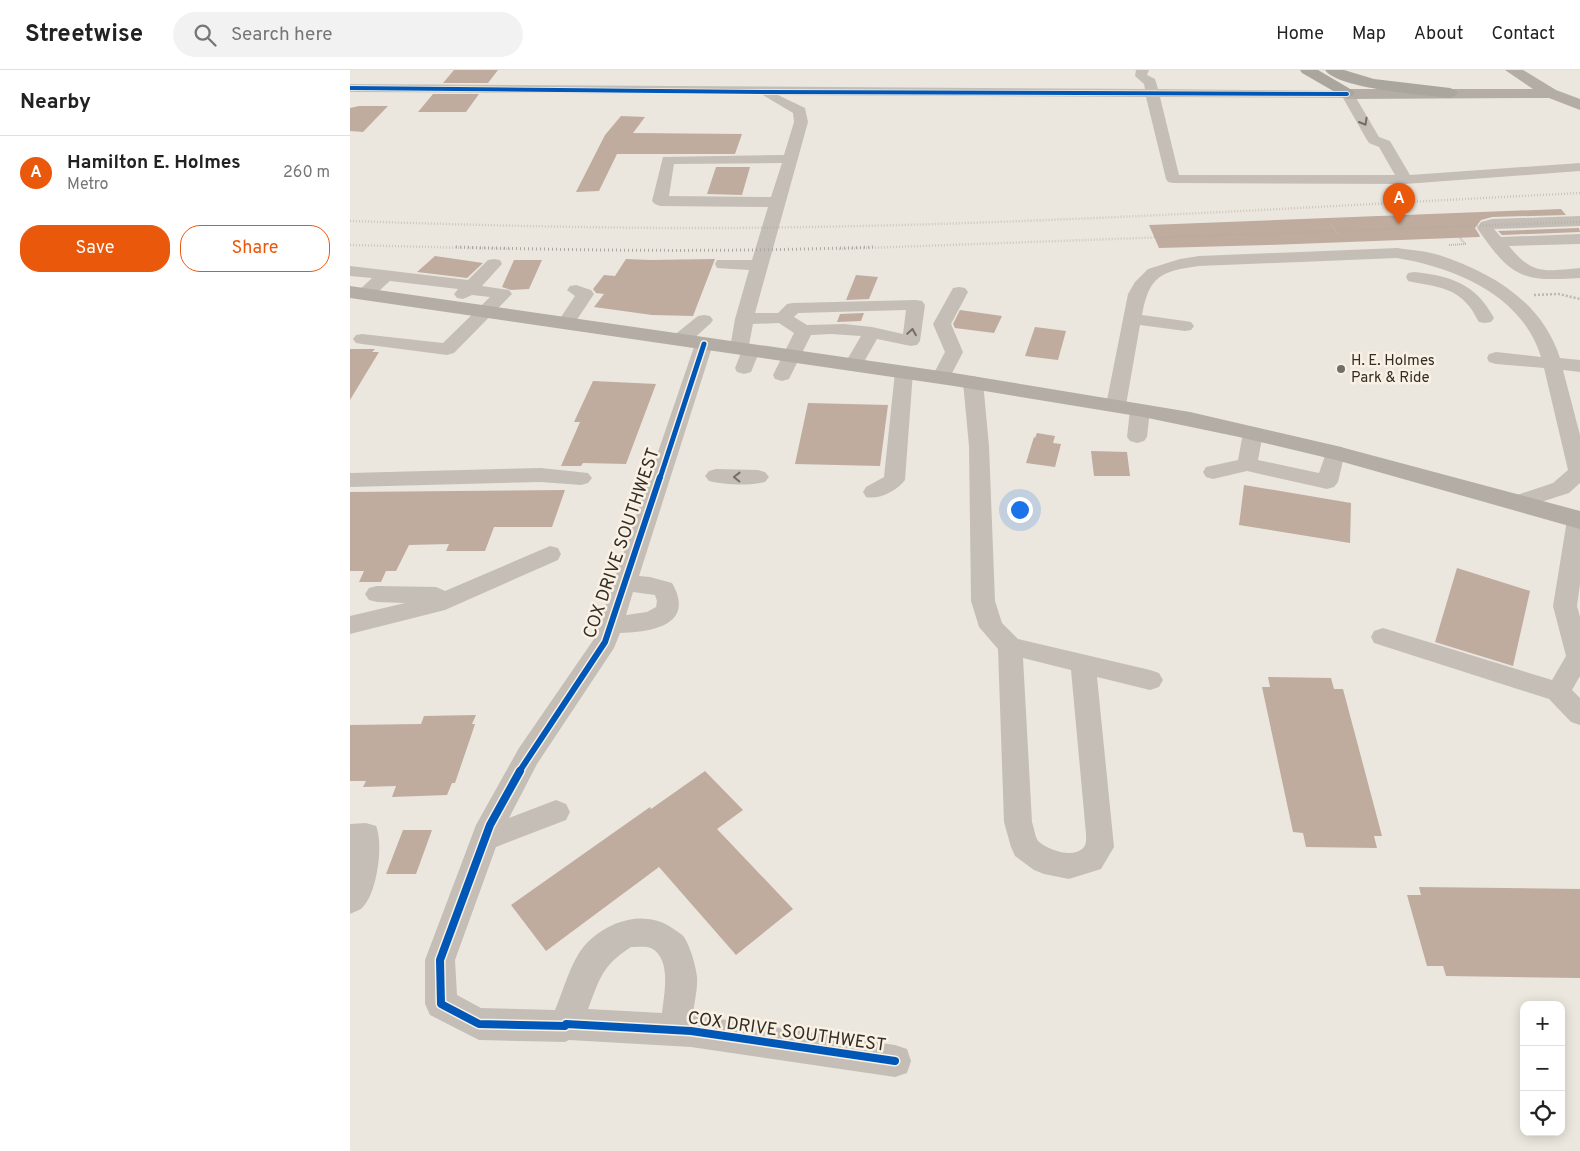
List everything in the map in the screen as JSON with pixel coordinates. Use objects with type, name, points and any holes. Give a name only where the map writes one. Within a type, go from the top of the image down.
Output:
[{"type":"highway","points":[[1307,70],[1347,94]]},
{"type":"highway","points":[[1337,72],[1374,82],[1456,93]]},
{"type":"highway","points":[[1337,72],[1358,85],[1369,100]]},
{"type":"main road","points":[[1456,93],[1497,85],[1506,76],[1504,70]]},
{"type":"main road","points":[[1512,70],[1551,93],[1580,105]]},
{"type":"main road","points":[[1347,94],[1369,100],[1456,93],[1551,93]]},
{"type":"main road","points":[[357,293],[704,344],[787,366],[853,365],[1116,405],[1335,452],[1452,482],[1579,520]]},
{"type":"street","points":[[1143,70],[1140,72],[1142,76],[1151,82],[1173,179],[1405,180],[1580,167]]},
{"type":"street","points":[[407,88],[418,76]]},
{"type":"street","points":[[350,88],[763,92],[1151,82],[1347,94],[1374,140],[1386,138],[1405,180]]},
{"type":"street","points":[[745,356],[744,319],[801,122],[800,111],[763,92]]},
{"type":"street","points":[[777,202],[660,200],[668,160],[790,159]]},
{"type":"street","points":[[1580,221],[1487,225],[1485,228],[1519,268],[1527,272],[1542,275],[1580,273]]},
{"type":"street","points":[[1498,242],[1580,239]]},
{"type":"street","points":[[1116,405],[1137,294],[1141,284],[1149,275],[1178,263],[1199,261],[1380,253],[1414,255],[1455,267],[1478,277],[1506,296],[1527,314],[1539,329],[1546,344],[1579,474],[1561,488],[1519,502]]},
{"type":"street","points":[[1510,257],[1580,254]]},
{"type":"street","points":[[448,306],[470,288],[494,264]]},
{"type":"street","points":[[724,264],[760,264]]},
{"type":"street","points":[[350,271],[502,294],[446,349],[362,339]]},
{"type":"street","points":[[357,293],[386,275]]},
{"type":"street","points":[[1414,277],[1459,288],[1477,302],[1485,318]]},
{"type":"street","points":[[566,324],[585,294],[576,290]]},
{"type":"street","points":[[941,378],[954,352],[942,324],[959,292]]},
{"type":"street","points":[[744,319],[783,318],[804,331],[815,328],[872,332],[911,341],[916,304],[792,308],[783,318]]},
{"type":"street","points":[[679,340],[704,320]]},
{"type":"street","points":[[1132,320],[1184,326]]},
{"type":"street","points":[[787,366],[804,331]]},
{"type":"street","points":[[853,365],[872,332]]},
{"type":"street","name":"COX DRIVE SOUTHWEST","points":[[704,344],[605,642],[528,756],[490,825],[440,960],[441,1004],[479,1024],[565,1026],[566,1024],[691,1031],[895,1061]]},
{"type":"street","points":[[1496,358],[1580,366]]},
{"type":"street","points":[[874,492],[894,480],[904,372]]},
{"type":"street","points":[[973,382],[979,446],[983,601],[991,627],[1010,646],[1150,680]]},
{"type":"street","points":[[1137,437],[1140,410]]},
{"type":"street","points":[[1247,464],[1253,433]]},
{"type":"street","points":[[1213,472],[1247,464],[1327,482],[1335,452]]},
{"type":"street","points":[[350,480],[541,475],[581,478]]},
{"type":"street","points":[[716,476],[758,477]]},
{"type":"street","points":[[1558,692],[1579,659],[1564,606],[1579,520]]},
{"type":"street","points":[[350,625],[437,604],[550,554]]},
{"type":"street","points":[[612,624],[634,624],[653,620],[663,615],[668,605],[668,596],[664,589],[650,585],[626,583]]},
{"type":"street","points":[[377,594],[455,596]]},
{"type":"street","points":[[1383,637],[1558,692],[1580,715]]},
{"type":"street","points":[[1010,646],[1018,822],[1025,847],[1044,861],[1069,866],[1091,860],[1100,847],[1083,664]]},
{"type":"street","points":[[485,839],[556,812]]},
{"type":"street","points":[[350,836],[366,836],[364,864],[356,895],[350,900]]},
{"type":"street","points":[[565,1026],[589,965],[602,949],[627,933],[655,933],[673,947],[681,977],[676,1031]]},
{"type":"path","points":[[1331,224],[1338,234]]},
{"type":"path","points":[[1460,238],[1466,244]]},
{"type":"path","points":[[1506,296],[1559,294],[1580,300]]},
{"type":"building","points":[[454,70],[498,70],[488,83],[443,83]]},
{"type":"building","points":[[433,94],[479,94],[466,112],[418,112]]},
{"type":"building","points":[[359,106],[388,106],[363,132],[350,131],[350,108]]},
{"type":"building","points":[[621,116],[645,117],[633,133],[742,134],[735,154],[617,154],[599,191],[576,192],[605,135]]},
{"type":"building","points":[[716,167],[750,167],[742,195],[707,194]]},
{"type":"building","points":[[1561,209],[1566,215],[1492,217],[1481,220],[1475,228],[1479,237],[1159,248],[1149,225]]},
{"type":"building","points":[[1579,228],[1580,232],[1502,235],[1498,231]]},
{"type":"building","points":[[435,256],[483,263],[467,278],[417,272]]},
{"type":"building","points":[[626,259],[715,259],[693,316],[652,315],[594,307],[604,294],[596,293],[593,289],[604,275],[615,276]]},
{"type":"building","points":[[514,260],[542,260],[529,289],[511,290],[502,287]]},
{"type":"building","points":[[856,275],[878,277],[869,299],[846,300]]},
{"type":"building","points":[[960,310],[1002,316],[994,333],[955,328],[953,324]]},
{"type":"building","points":[[864,313],[861,321],[837,322],[840,314]]},
{"type":"building","points":[[1035,327],[1066,331],[1058,360],[1025,356]]},
{"type":"building","points":[[350,349],[375,349],[372,352],[379,352],[350,400]]},
{"type":"building","points":[[593,381],[656,384],[626,464],[583,463],[581,466],[561,466],[580,422],[574,422]]},
{"type":"building","points":[[808,403],[888,405],[880,466],[795,464]]},
{"type":"building","points":[[1037,433],[1055,436],[1053,443],[1061,444],[1055,467],[1026,463]]},
{"type":"building","points":[[1091,451],[1127,452],[1130,476],[1094,476]]},
{"type":"building","points":[[1244,485],[1351,503],[1350,543],[1239,525]]},
{"type":"building","points":[[565,490],[552,527],[494,527],[485,551],[446,551],[449,544],[409,545],[396,571],[386,571],[381,582],[359,582],[364,571],[350,571],[350,492]]},
{"type":"building","points":[[1457,568],[1530,591],[1513,666],[1435,642]]},
{"type":"building","points":[[1268,677],[1331,678],[1334,689],[1343,689],[1382,836],[1374,836],[1377,848],[1306,847],[1303,833],[1293,832],[1262,687],[1270,687]]},
{"type":"building","points":[[476,715],[472,724],[475,724],[455,783],[452,783],[447,795],[392,797],[396,786],[363,787],[366,781],[350,781],[350,725],[421,724],[424,716]]},
{"type":"building","points":[[705,771],[743,810],[717,829],[793,909],[736,955],[659,867],[546,951],[511,905],[650,807],[651,809]]},
{"type":"building","points":[[403,830],[432,830],[416,874],[386,874]]},
{"type":"building","points":[[1419,887],[1580,889],[1580,978],[1446,976],[1443,966],[1427,966],[1407,895],[1421,895]]},
{"type":"railway","points":[[350,221],[636,228],[904,225],[1194,213],[1580,193]]},
{"type":"railway","points":[[839,249],[1580,222]]},
{"type":"railway","points":[[350,245],[511,249]]},
{"type":"railway","points":[[456,247],[665,250],[770,250],[874,247]]},
{"type":"cycle path","points":[[350,88],[763,92],[1347,94]]},
{"type":"cycle path","points":[[704,344],[605,642],[528,756],[490,825],[440,960],[441,1004],[479,1024],[565,1026],[566,1024],[691,1031],[895,1061]]},
{"type":"place","name":"Hamilton E. Holmes","points":[[1399,224]]},
{"type":"place","name":"H. E. Holmes Park & Ride","points":[[1341,369]]}]
